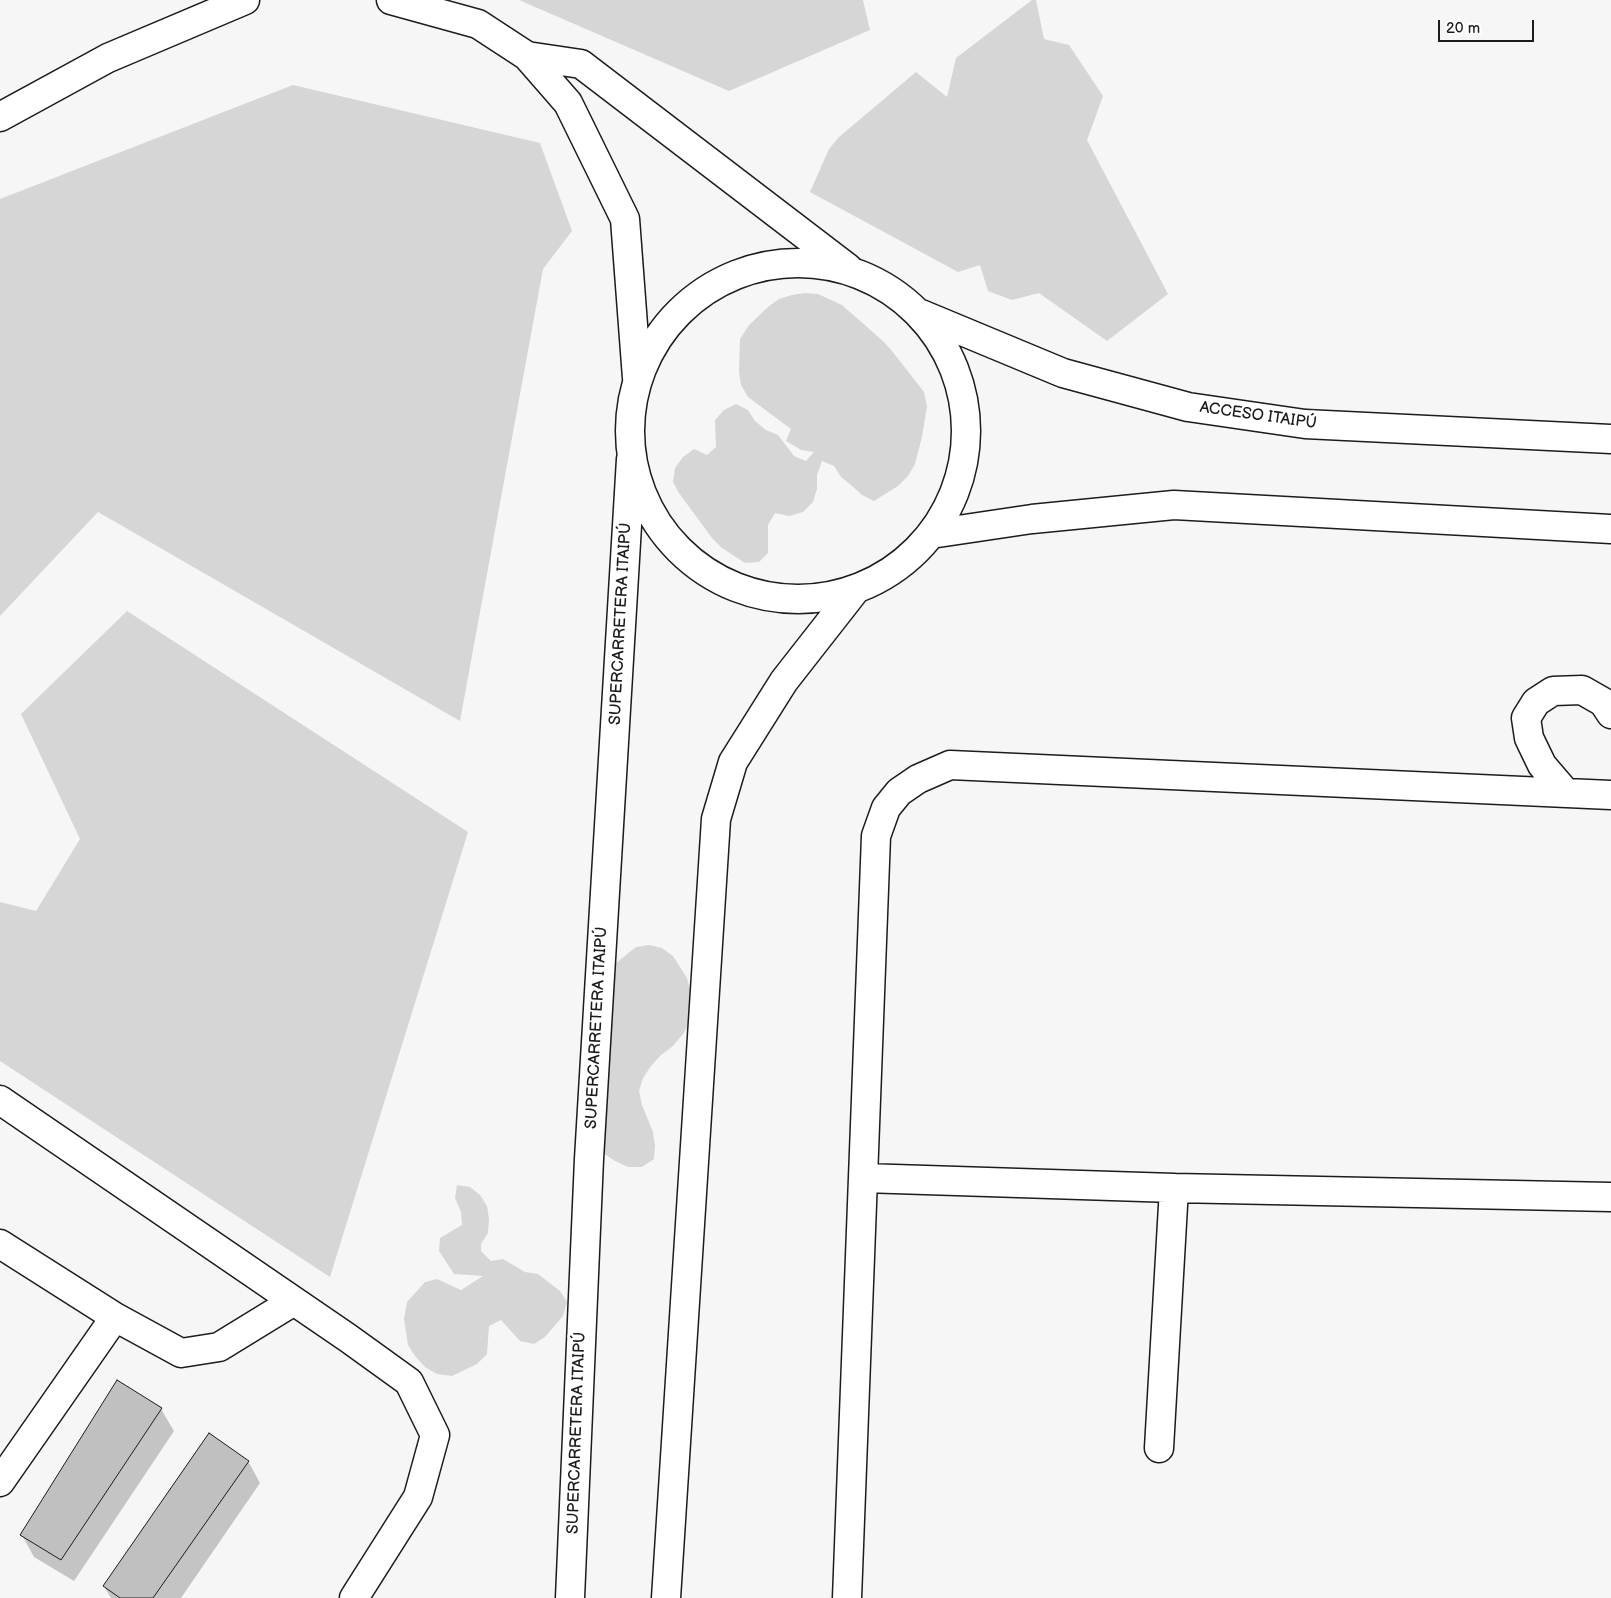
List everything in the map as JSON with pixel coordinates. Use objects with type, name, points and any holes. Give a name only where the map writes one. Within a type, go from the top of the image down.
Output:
[{"type":"street","points":[[0,117],[108,58],[245,0]]},
{"type":"street","points":[[391,0],[478,24],[527,56],[568,103],[625,219],[637,378]]},
{"type":"street","points":[[527,56],[581,64],[850,270]]},
{"type":"street","name":"SUPERCARRETERA ITAIPÚ","points":[[570,1598],[589,1159],[631,459],[629,418],[637,378],[662,332],[699,294],[746,270],[798,262],[850,270],[888,288],[921,314],[948,353],[964,398],[967,446],[955,493],[931,534],[898,567],[856,589],[808,600],[759,596],[712,577],[674,546],[646,506],[631,459]]},
{"type":"street","name":"ACCESO ITAIPÚ","points":[[921,314],[1063,372],[1188,407],[1305,424],[1611,439]]},
{"type":"street","points":[[931,534],[1032,519],[1174,505],[1611,529]]},
{"type":"street","name":"SUPERCARRETERA ITAIPÚ","points":[[666,1598],[716,819],[733,762],[784,681],[856,589]]},
{"type":"street","points":[[1566,793],[1542,765],[1529,738],[1526,718],[1536,702],[1553,691],[1582,690],[1604,702],[1611,714]]},
{"type":"street","points":[[848,1598],[876,836],[886,808],[899,792],[918,779],[950,765],[1611,795]]},
{"type":"street","points":[[0,1100],[348,1338],[409,1382],[435,1435],[418,1497],[354,1598]]},
{"type":"street","points":[[863,1178],[1174,1188],[1611,1198]]},
{"type":"street","points":[[1159,1448],[1174,1188]]},
{"type":"street","points":[[0,1244],[115,1317],[181,1352],[219,1347],[294,1301]]},
{"type":"street","points":[[0,1482],[115,1317]]},
{"type":"shaded area","points":[[519,0],[863,0],[870,30],[729,91]]},
{"type":"shaded area","points":[[1032,0],[1036,0],[1044,39],[1069,45],[1103,96],[1087,140],[1168,294],[1107,341],[1039,293],[1012,300],[988,291],[980,265],[958,272],[810,192],[829,149],[839,137],[916,72],[947,97],[956,58]]},
{"type":"shaded area","points":[[293,85],[540,143],[572,231],[543,269],[460,721],[98,512],[0,616],[0,199]]},
{"type":"shaded area","points":[[805,293],[818,294],[842,305],[892,351],[924,392],[927,406],[922,437],[915,464],[908,476],[898,486],[874,501],[862,495],[841,477],[834,466],[822,461],[817,475],[817,489],[813,502],[803,512],[789,516],[775,513],[768,525],[768,553],[759,562],[745,563],[722,548],[712,538],[673,482],[675,468],[683,457],[694,449],[707,455],[716,447],[715,420],[724,410],[736,404],[748,410],[755,421],[766,430],[778,435],[794,456],[806,461],[814,452],[801,450],[786,441],[791,429],[748,397],[741,385],[739,372],[740,339],[749,325],[779,299]]},
{"type":"shaded area","points":[[127,611],[468,832],[330,1277],[0,1061],[0,902],[36,911],[80,839],[21,714]]},
{"type":"shaded area","points":[[649,945],[662,948],[673,956],[687,978],[691,994],[690,1022],[673,1046],[661,1055],[643,1078],[639,1091],[642,1105],[653,1132],[654,1159],[642,1167],[628,1167],[603,1153],[610,984],[616,963],[636,947]]},
{"type":"shaded area","points":[[457,1185],[470,1187],[480,1195],[487,1206],[489,1219],[488,1233],[481,1244],[481,1251],[491,1261],[503,1259],[525,1272],[538,1274],[560,1291],[567,1302],[563,1316],[545,1337],[534,1344],[520,1341],[501,1320],[489,1326],[487,1354],[477,1364],[452,1376],[437,1374],[425,1367],[415,1356],[408,1345],[404,1319],[407,1302],[425,1282],[437,1279],[461,1290],[483,1276],[454,1274],[439,1251],[440,1238],[462,1225],[461,1212],[455,1198]]},
{"type":"building","points":[[117,1380],[162,1408],[61,1560],[20,1535]]},
{"type":"building","points":[[209,1433],[249,1461],[153,1598],[120,1598],[103,1586]]}]
